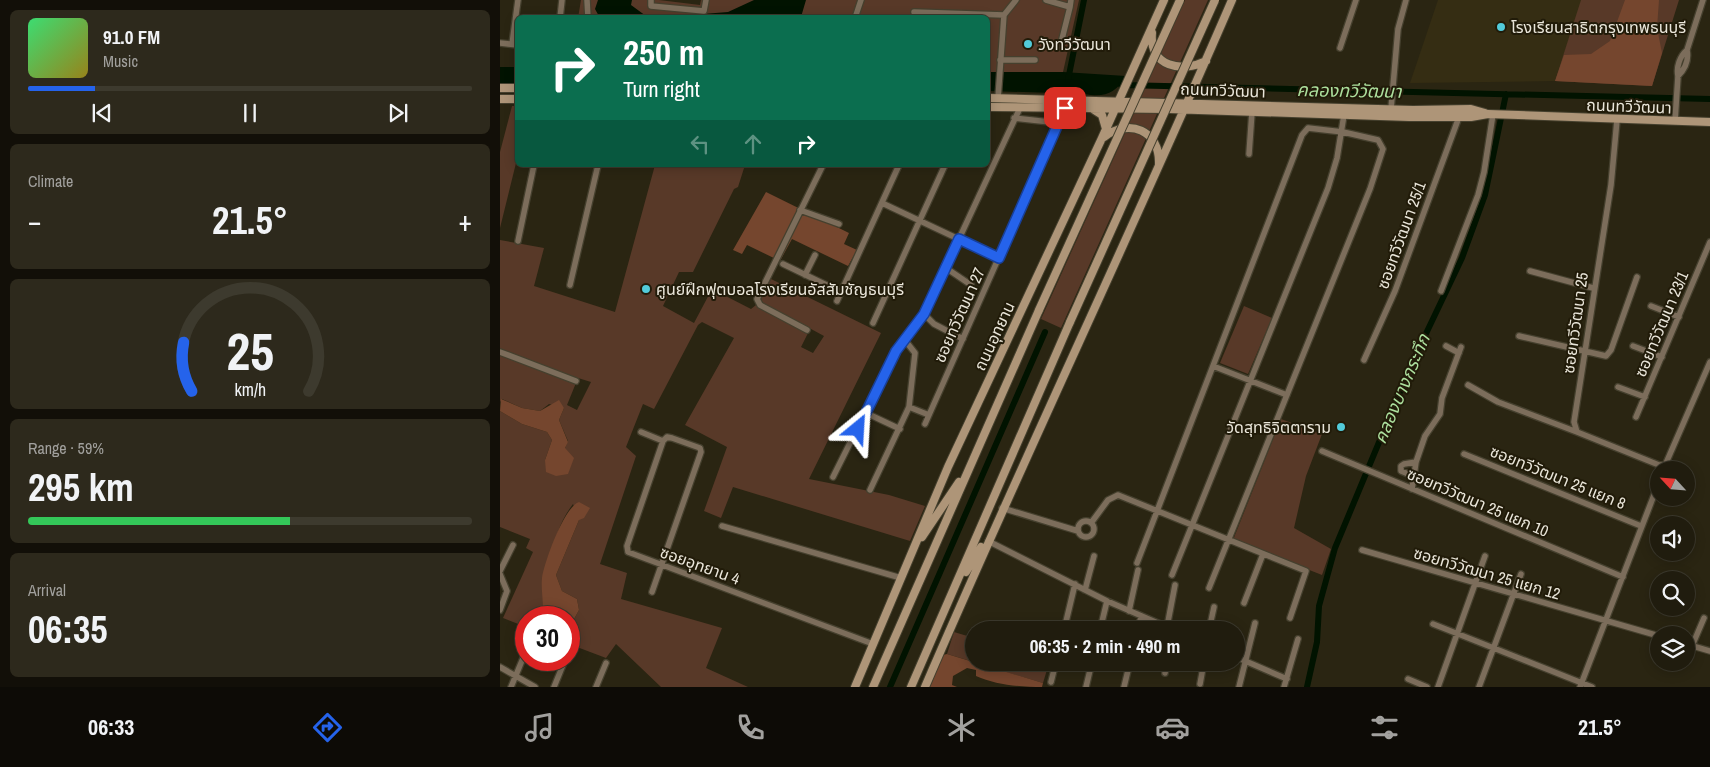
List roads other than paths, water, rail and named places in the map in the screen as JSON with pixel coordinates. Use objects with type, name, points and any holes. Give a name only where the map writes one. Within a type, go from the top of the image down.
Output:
[{"type":"main road","name":"ถนนอุทยาน","points":[[856,685],[948,467],[1104,135],[1164,0]]},
{"type":"main road","name":"ถนนอุทยาน","points":[[873,687],[1039,310],[1180,0]]},
{"type":"main road","points":[[911,687],[1070,322],[1215,0]]},
{"type":"main road","points":[[924,687],[1002,508],[1176,129],[1232,0]]},
{"type":"main road","points":[[1152,29],[1154,49],[1161,60],[1171,66],[1191,68],[1204,65]]},
{"type":"main road","points":[[500,88],[515,88]]},
{"type":"main road","points":[[998,95],[998,108]]},
{"type":"main road","name":"ถนนทวีวัฒนา","points":[[990,97],[998,95],[1186,104],[1471,109],[1496,114]]},
{"type":"main road","points":[[500,99],[515,99]]},
{"type":"main road","name":"ถนนทวีวัฒนา","points":[[990,107],[1091,108],[1119,102],[1169,110],[1186,104],[1252,112],[1459,117],[1496,114],[1710,122]]},
{"type":"main road","points":[[1091,108],[1105,120],[1104,135],[1120,128],[1138,129],[1153,140],[1160,157],[1159,165]]},
{"type":"main road","points":[[1169,110],[1175,120],[1176,129]]},
{"type":"main road","points":[[912,553],[970,468]]},
{"type":"main road","points":[[947,604],[994,527]]},
{"type":"street","points":[[517,15],[518,0]]},
{"type":"street","points":[[560,15],[562,0]]},
{"type":"street","points":[[587,0],[588,15]]},
{"type":"street","points":[[651,0],[650,6],[676,12],[704,11],[706,0]]},
{"type":"street","points":[[856,15],[861,0]]},
{"type":"street","points":[[998,95],[1004,15],[1016,0]]},
{"type":"street","points":[[1046,0],[1070,7]]},
{"type":"street","points":[[1060,47],[1072,0]]},
{"type":"street","points":[[1340,48],[1356,0]]},
{"type":"street","points":[[1391,109],[1398,29],[1406,0]]},
{"type":"street","points":[[1675,121],[1677,70],[1682,54],[1687,50],[1703,0]]},
{"type":"street","points":[[914,12],[1004,15]]},
{"type":"street","points":[[500,43],[515,45]]},
{"type":"street","points":[[1000,60],[1036,60]]},
{"type":"street","points":[[833,477],[904,339],[924,314],[1020,108]]},
{"type":"street","name":"ซอยทวีวัฒนา 27","points":[[925,424],[1065,108]]},
{"type":"street","points":[[1249,154],[1252,112]]},
{"type":"street","points":[[1441,291],[1470,218],[1484,172],[1496,114]]},
{"type":"street","points":[[1172,575],[1328,188],[1343,132],[1344,115]]},
{"type":"street","name":"ซอยทวีวัฒนา 25/1","points":[[1364,360],[1395,291],[1459,117]]},
{"type":"street","points":[[1014,118],[1059,123]]},
{"type":"street","name":"ซอยทวีวัฒนา 25","points":[[1577,432],[1574,422],[1593,288],[1611,185],[1617,120]]},
{"type":"street","points":[[1137,563],[1302,135],[1308,128],[1343,132],[1378,140],[1383,149],[1370,189],[1209,588]]},
{"type":"street","points":[[518,241],[534,167]]},
{"type":"street","points":[[570,285],[598,167]]},
{"type":"street","points":[[807,330],[757,302],[800,210],[823,167]]},
{"type":"street","points":[[837,301],[898,167]]},
{"type":"street","points":[[874,323],[944,167]]},
{"type":"street","points":[[882,203],[999,258]]},
{"type":"street","points":[[800,210],[839,224]]},
{"type":"street","name":"ซอยทวีวัฒนา 23/1","points":[[1636,417],[1710,242]]},
{"type":"street","points":[[805,274],[815,256]]},
{"type":"street","points":[[783,264],[841,292]]},
{"type":"street","points":[[946,268],[971,285]]},
{"type":"street","points":[[1530,271],[1593,288]]},
{"type":"street","points":[[1519,336],[1584,353],[1600,356],[1608,355],[1637,278]]},
{"type":"street","points":[[1651,306],[1679,317]]},
{"type":"street","points":[[924,314],[934,324],[963,339]]},
{"type":"street","points":[[870,490],[909,407],[915,353],[904,339]]},
{"type":"street","points":[[1412,489],[1416,462],[1425,436],[1440,414],[1442,398],[1460,350],[1446,346]]},
{"type":"street","points":[[1634,346],[1662,357]]},
{"type":"street","points":[[500,352],[576,381]]},
{"type":"street","points":[[1667,461],[1710,362]]},
{"type":"street","points":[[1213,366],[1287,395]]},
{"type":"street","points":[[1468,385],[1498,402],[1650,462]]},
{"type":"street","points":[[1618,387],[1645,397]]},
{"type":"street","points":[[909,407],[929,415]]},
{"type":"street","points":[[866,414],[900,429]]},
{"type":"street","points":[[641,432],[663,440],[667,437],[672,438],[700,448],[701,452],[652,592]]},
{"type":"street","name":"ซอยอุทยาน 4","points":[[663,440],[627,549],[632,555],[873,644]]},
{"type":"street","name":"ซอยทวีวัฒนา 25 แยก 10","points":[[1322,451],[1623,577]]},
{"type":"street","name":"ซอยทวีวัฒนา 25 แยก 8","points":[[1464,454],[1642,526]]},
{"type":"street","points":[[1413,476],[1404,473],[1402,466],[1416,462]]},
{"type":"street","points":[[1091,524],[1108,500],[1118,495],[1306,571],[1290,618]]},
{"type":"street","points":[[1581,685],[1650,505]]},
{"type":"street","points":[[1002,508],[1078,531],[1082,536],[1089,536],[1094,531],[1091,524]]},
{"type":"street","points":[[1078,531],[1082,522],[1091,524]]},
{"type":"street","points":[[722,526],[901,578]]},
{"type":"street","points":[[988,541],[1106,601],[1153,621]]},
{"type":"street","points":[[500,610],[507,591],[500,573],[513,545]]},
{"type":"street","name":"ซอยทวีวัฒนา 25 แยก 12","points":[[1362,550],[1650,634]]},
{"type":"street","points":[[1244,603],[1263,554]]},
{"type":"street","points":[[1085,590],[1094,556]]},
{"type":"street","points":[[1438,687],[1485,556]]},
{"type":"street","points":[[1129,611],[1138,570]]},
{"type":"street","points":[[1480,687],[1492,648],[1521,574]]},
{"type":"street","points":[[1066,621],[1075,584]]},
{"type":"street","points":[[1168,621],[1175,585]]},
{"type":"street","points":[[1102,621],[1106,601]]},
{"type":"street","points":[[1211,621],[1214,607]]},
{"type":"street","points":[[1140,621],[1141,616]]},
{"type":"street","points":[[1695,634],[1704,618]]},
{"type":"street","points":[[1255,623],[1245,661],[1287,678]]},
{"type":"street","points":[[1433,624],[1581,685],[1592,687]]},
{"type":"street","points":[[1284,687],[1298,639]]},
{"type":"street","points":[[1695,647],[1710,651]]},
{"type":"street","points":[[596,687],[606,663]]},
{"type":"street","points":[[500,666],[535,687]]},
{"type":"street","points":[[511,687],[518,671]]},
{"type":"street","points":[[554,687],[561,671]]},
{"type":"street","points":[[1051,682],[1054,671]]},
{"type":"street","points":[[1086,687],[1090,671]]},
{"type":"street","points":[[1124,687],[1128,671]]},
{"type":"street","points":[[1200,684],[1202,671]]},
{"type":"street","points":[[1239,687],[1243,671]]},
{"type":"street","points":[[1408,679],[1427,687]]},
{"type":"waterway","points":[[1068,80],[1084,0]]},
{"type":"waterway","name":"คลองทวีวัฒนา","points":[[1121,85],[1710,99]]},
{"type":"waterway","name":"คลองบางกระทึก","points":[[1307,687],[1317,642],[1319,606],[1335,548],[1412,363],[1462,258],[1485,195],[1506,94]]},
{"type":"waterway","points":[[890,687],[1045,332]]},
{"type":"place","name":"โรงเรียนสาธิตกรุงเทพธนบุรี","points":[[1501,27]]},
{"type":"place","name":"วังทวีวัฒนา","points":[[1028,44]]},
{"type":"place","name":"ศูนย์ฝึกฟุตบอลโรงเรียนอัสสัมชัญธนบุรี","points":[[646,289]]},
{"type":"place","name":"วัดสุทธิจิตตาราม","points":[[1341,427]]}]
